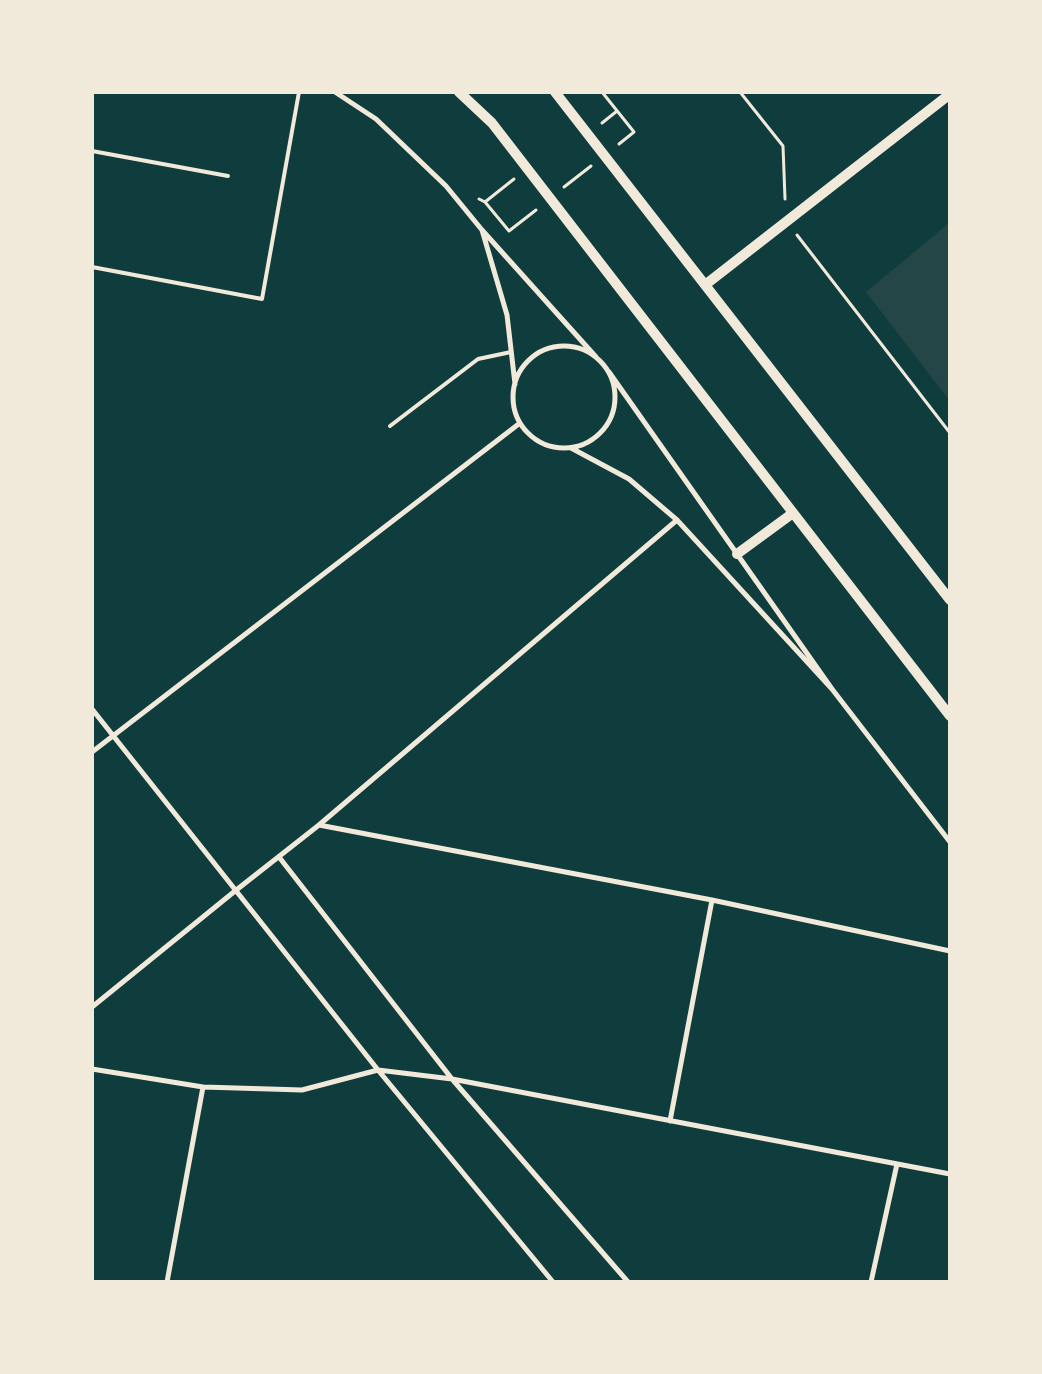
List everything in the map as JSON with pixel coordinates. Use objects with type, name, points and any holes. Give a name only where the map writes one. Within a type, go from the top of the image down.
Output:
[{"type":"main road","points":[[459,92],[492,123],[950,716]]},
{"type":"main road","points":[[556,92],[950,600]]},
{"type":"main road","points":[[705,285],[950,94]]},
{"type":"main road","points":[[737,554],[793,513]]},
{"type":"street","points":[[335,92],[376,119],[446,186],[482,230],[609,372],[832,689],[950,842]]},
{"type":"street","points":[[482,230],[507,315],[515,384],[514,404],[520,423],[534,438],[552,447],[571,448],[590,442],[606,429],[614,410],[616,391],[609,372]]},
{"type":"street","points":[[515,384],[523,366],[539,353],[558,347],[577,348],[596,357]]},
{"type":"street","points":[[92,752],[520,423]]},
{"type":"street","points":[[571,448],[629,479],[677,520],[832,689]]},
{"type":"street","points":[[92,1008],[235,891],[319,826],[677,520]]},
{"type":"street","points":[[92,709],[378,1070],[553,1282]]},
{"type":"street","points":[[319,826],[712,900],[950,951]]},
{"type":"street","points":[[279,857],[452,1079],[628,1282]]},
{"type":"street","points":[[670,1121],[712,900]]},
{"type":"street","points":[[92,1069],[203,1087],[302,1090],[378,1070],[452,1079],[950,1174]]},
{"type":"street","points":[[167,1282],[203,1087]]},
{"type":"street","points":[[871,1282],[897,1164]]},
{"type":"lane","points":[[92,268],[262,299],[299,92]]},
{"type":"lane","points":[[92,151],[228,176]]},
{"type":"lane","points":[[390,426],[478,359],[511,352]]},
{"type":"path","points":[[602,92],[634,132],[618,144]]},
{"type":"path","points":[[740,92],[783,146],[786,222],[950,433]]},
{"type":"path","points":[[564,188],[595,163]]},
{"type":"path","points":[[527,168],[486,202],[509,231],[540,206]]},
{"type":"shaded area","points":[[949,223],[949,400],[866,292]]}]
